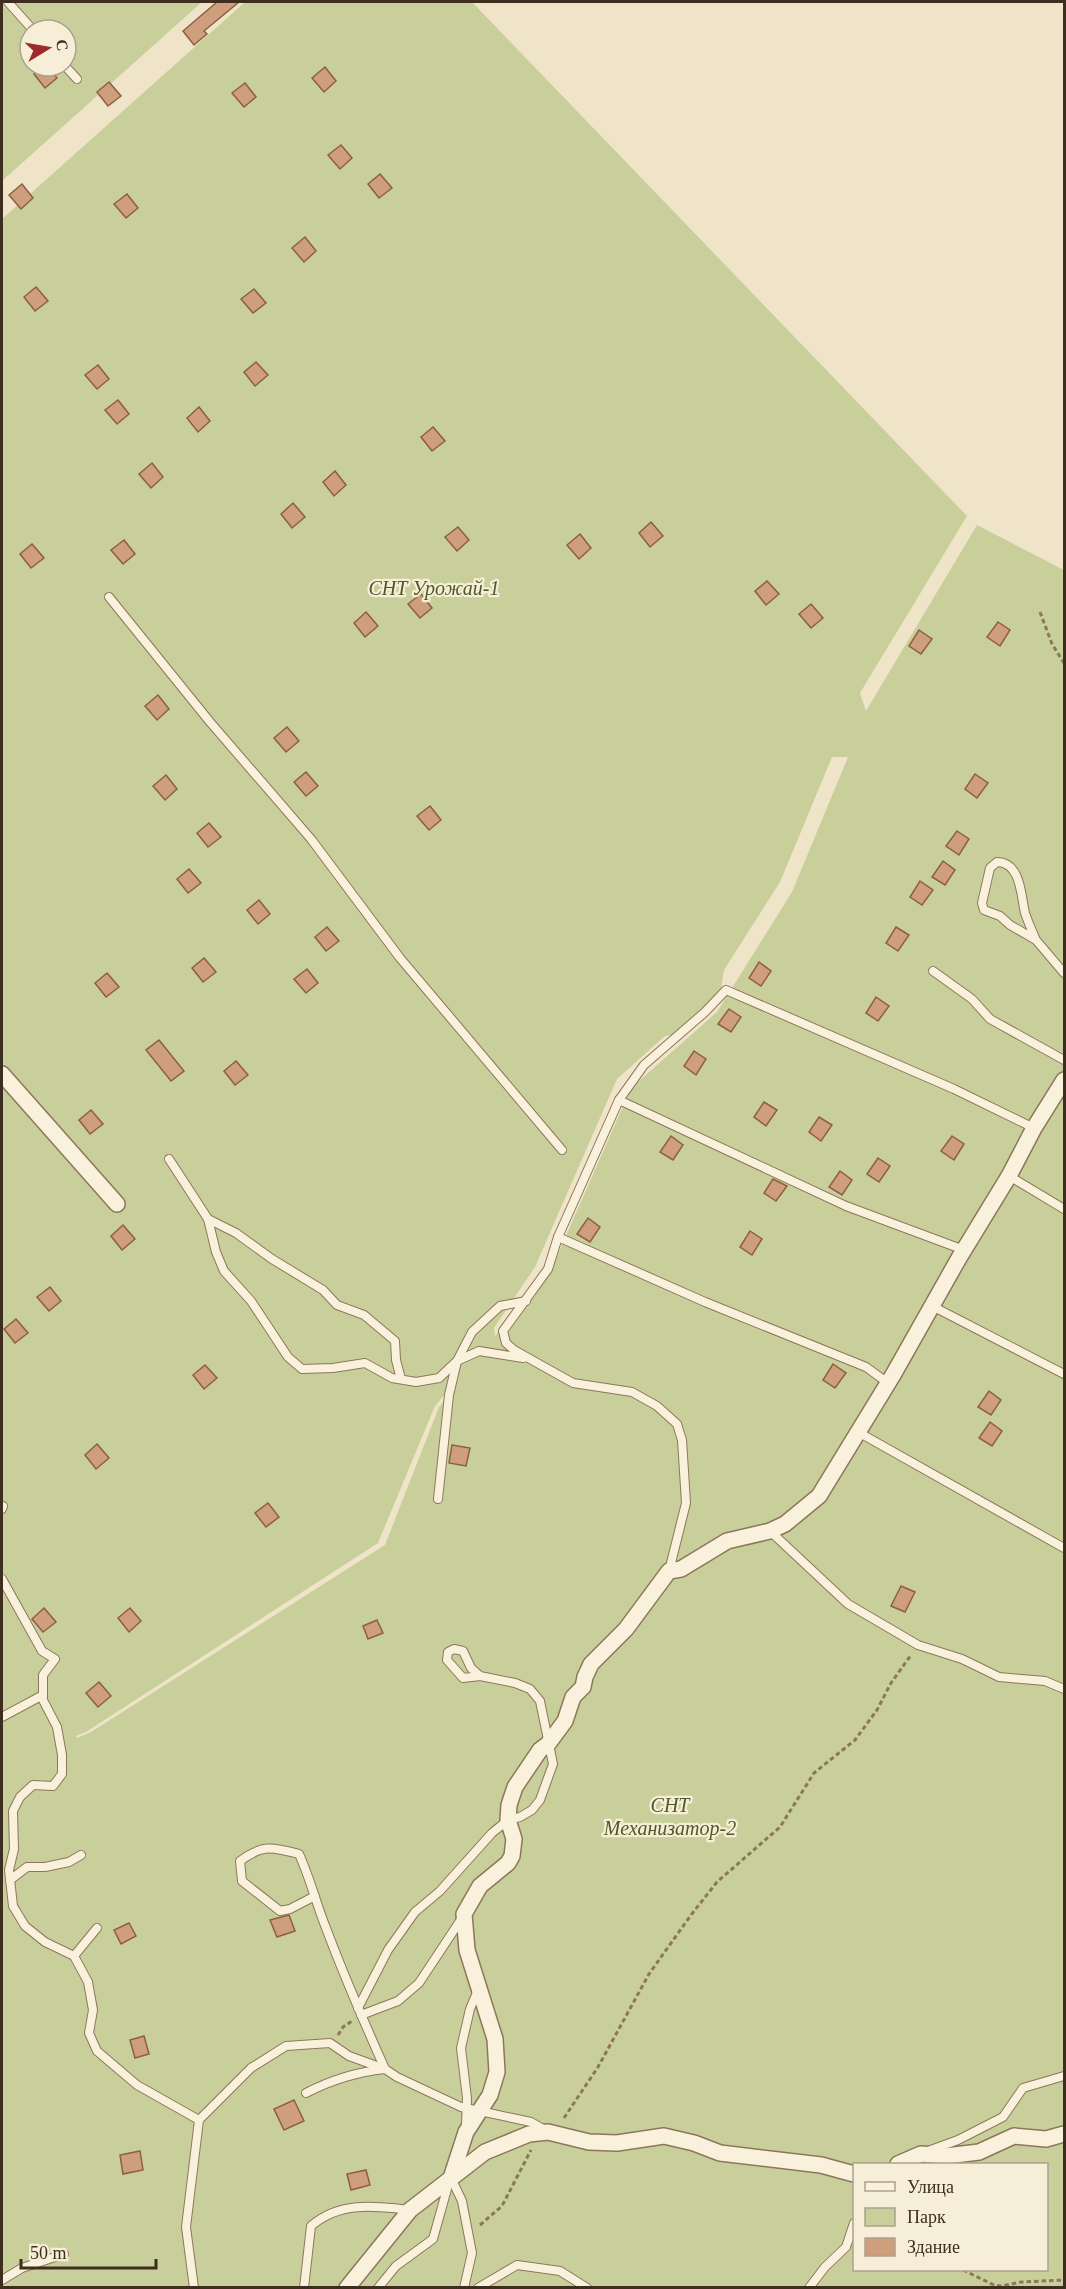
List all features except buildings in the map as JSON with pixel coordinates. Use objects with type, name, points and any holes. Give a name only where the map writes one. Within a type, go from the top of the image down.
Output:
[{"type":"street","points":[[2,1074],[117,1204]]},
{"type":"street","points":[[451,2178],[473,2110],[490,2095],[497,2072],[495,2039],[467,1950],[464,1914],[480,1886],[508,1863],[512,1856],[514,1839],[508,1820],[509,1805],[515,1787],[540,1750],[550,1742],[565,1721],[573,1697],[583,1687],[591,1664],[626,1629],[669,1571],[681,1569],[727,1541],[770,1532],[785,1524],[819,1496],[888,1383],[963,1250],[1064,1080]]},
{"type":"street","points":[[347,2288],[410,2210],[485,2152],[529,2134],[548,2132],[589,2142],[617,2143],[664,2136],[694,2143],[720,2153],[820,2165],[853,2173]]},
{"type":"street","points":[[900,2163],[921,2154],[946,2156],[979,2152],[1014,2136],[1046,2139],[1065,2134]]},
{"type":"lane","points":[[8,2],[22,18]]},
{"type":"lane","points":[[109,597],[210,722],[310,839],[400,958],[562,1150]]},
{"type":"lane","points":[[1036,940],[1010,925],[1000,916],[984,910],[982,903],[990,868],[998,861],[1010,866],[1016,875],[1025,914],[1036,940],[1065,973]]},
{"type":"lane","points":[[933,971],[972,999],[990,1019],[1065,1060]]},
{"type":"lane","points":[[669,1571],[686,1503],[682,1440],[677,1424],[657,1406],[632,1392],[573,1383],[514,1350],[506,1343],[503,1331],[548,1269],[558,1237],[619,1100],[644,1065],[705,1012],[726,990],[954,1089],[1034,1128]]},
{"type":"lane","points":[[619,1100],[846,1206],[963,1250]]},
{"type":"lane","points":[[169,1159],[208,1219],[216,1252],[224,1271],[252,1301],[288,1357],[302,1369],[333,1368],[365,1363],[392,1378],[416,1382],[439,1378],[457,1361],[479,1351],[531,1359]]},
{"type":"lane","points":[[1009,1176],[1065,1209]]},
{"type":"lane","points":[[208,1219],[236,1233],[323,1290],[337,1305],[364,1315],[395,1341],[396,1360],[401,1379]]},
{"type":"lane","points":[[558,1237],[705,1302],[866,1367],[888,1383]]},
{"type":"lane","points":[[438,1499],[449,1395],[457,1361],[472,1332],[500,1306],[526,1301]]},
{"type":"lane","points":[[932,1306],[1065,1374]]},
{"type":"lane","points":[[858,1432],[1065,1548]]},
{"type":"lane","points":[[770,1532],[848,1604],[918,1645],[962,1659],[999,1677],[1046,1681],[1065,1689]]},
{"type":"lane","points":[[2,1578],[42,1651],[56,1659],[43,1676],[43,1700],[57,1727],[63,1755],[63,1774],[53,1785],[33,1785],[20,1797],[13,1811],[14,1849],[9,1870],[13,1906],[25,1926],[45,1942],[75,1956],[88,1982],[93,2010],[89,2033],[97,2051],[137,2085],[199,2120]]},
{"type":"lane","points":[[360,2011],[388,1950],[415,1912],[440,1891],[492,1833],[508,1820],[520,1817],[532,1810],[540,1800],[553,1764],[540,1701],[530,1689],[515,1683],[480,1676],[463,1678],[447,1660],[448,1652],[454,1649],[463,1651],[471,1668],[480,1676]]},
{"type":"lane","points":[[2,1717],[43,1695]]},
{"type":"lane","points":[[315,1896],[290,1909],[280,1911],[242,1881],[240,1861],[255,1850],[271,1847],[299,1854],[385,2069]]},
{"type":"lane","points":[[10,1880],[27,1867],[45,1867],[69,1862],[81,1855]]},
{"type":"lane","points":[[360,2011],[398,2001],[420,1983],[464,1914]]},
{"type":"lane","points":[[75,1956],[97,1928]]},
{"type":"lane","points":[[473,2110],[460,2048],[480,1986]]},
{"type":"lane","points":[[194,2288],[186,2226],[199,2120],[251,2068],[286,2046],[330,2043],[349,2056],[385,2069],[422,2090],[473,2110],[531,2122],[548,2132]]},
{"type":"lane","points":[[306,2093],[323,2084],[365,2071],[385,2069]]},
{"type":"lane","points":[[921,2154],[958,2140],[1003,2116],[1023,2088],[1065,2076]]},
{"type":"lane","points":[[451,2178],[462,2201],[472,2253],[464,2288]]},
{"type":"lane","points":[[378,2288],[396,2266],[433,2239],[451,2178]]},
{"type":"lane","points":[[304,2288],[311,2226],[324,2215],[345,2208],[370,2206],[410,2210]]},
{"type":"lane","points":[[809,2288],[825,2267],[846,2247],[853,2228]]},
{"type":"lane","points":[[2,2280],[22,2268],[64,2254]]},
{"type":"lane","points":[[477,2288],[517,2265],[560,2271],[587,2288]]},
{"type":"path","points":[[1040,612],[1052,645],[1065,663]]},
{"type":"path","points":[[468,2234],[502,2206],[532,2148],[563,2119],[598,2067],[649,1974],[691,1916],[717,1882],[780,1827],[814,1773],[855,1740],[918,1645]]},
{"type":"path","points":[[334,2046],[343,2027],[360,2011]]},
{"type":"path","points":[[965,2271],[993,2285],[1002,2286],[1021,2282],[1065,2280]]},
{"type":"green space","points":[[2,2],[202,2],[2,181]]},
{"type":"green space","points":[[245,2],[472,2],[967,516],[860,693],[866,711],[977,525],[1064,570],[1064,2287],[2,2287],[2,219]],"holes":[[[832,757],[848,757],[792,892],[717,1012],[631,1088],[550,1272],[495,1336],[494,1328],[535,1267],[617,1079],[665,1036],[674,1035],[706,1017],[721,989],[724,970],[780,882]],[[455,1386],[439,1407],[385,1545],[91,1732],[77,1738],[76,1736],[86,1732],[378,1543],[435,1406],[451,1387]]]},
{"type":"park label","name":"СНТ Урожай-1","points":[[434,588]]},
{"type":"park label","name":"СНТ Механизатор-2","points":[[670,1816]]}]
